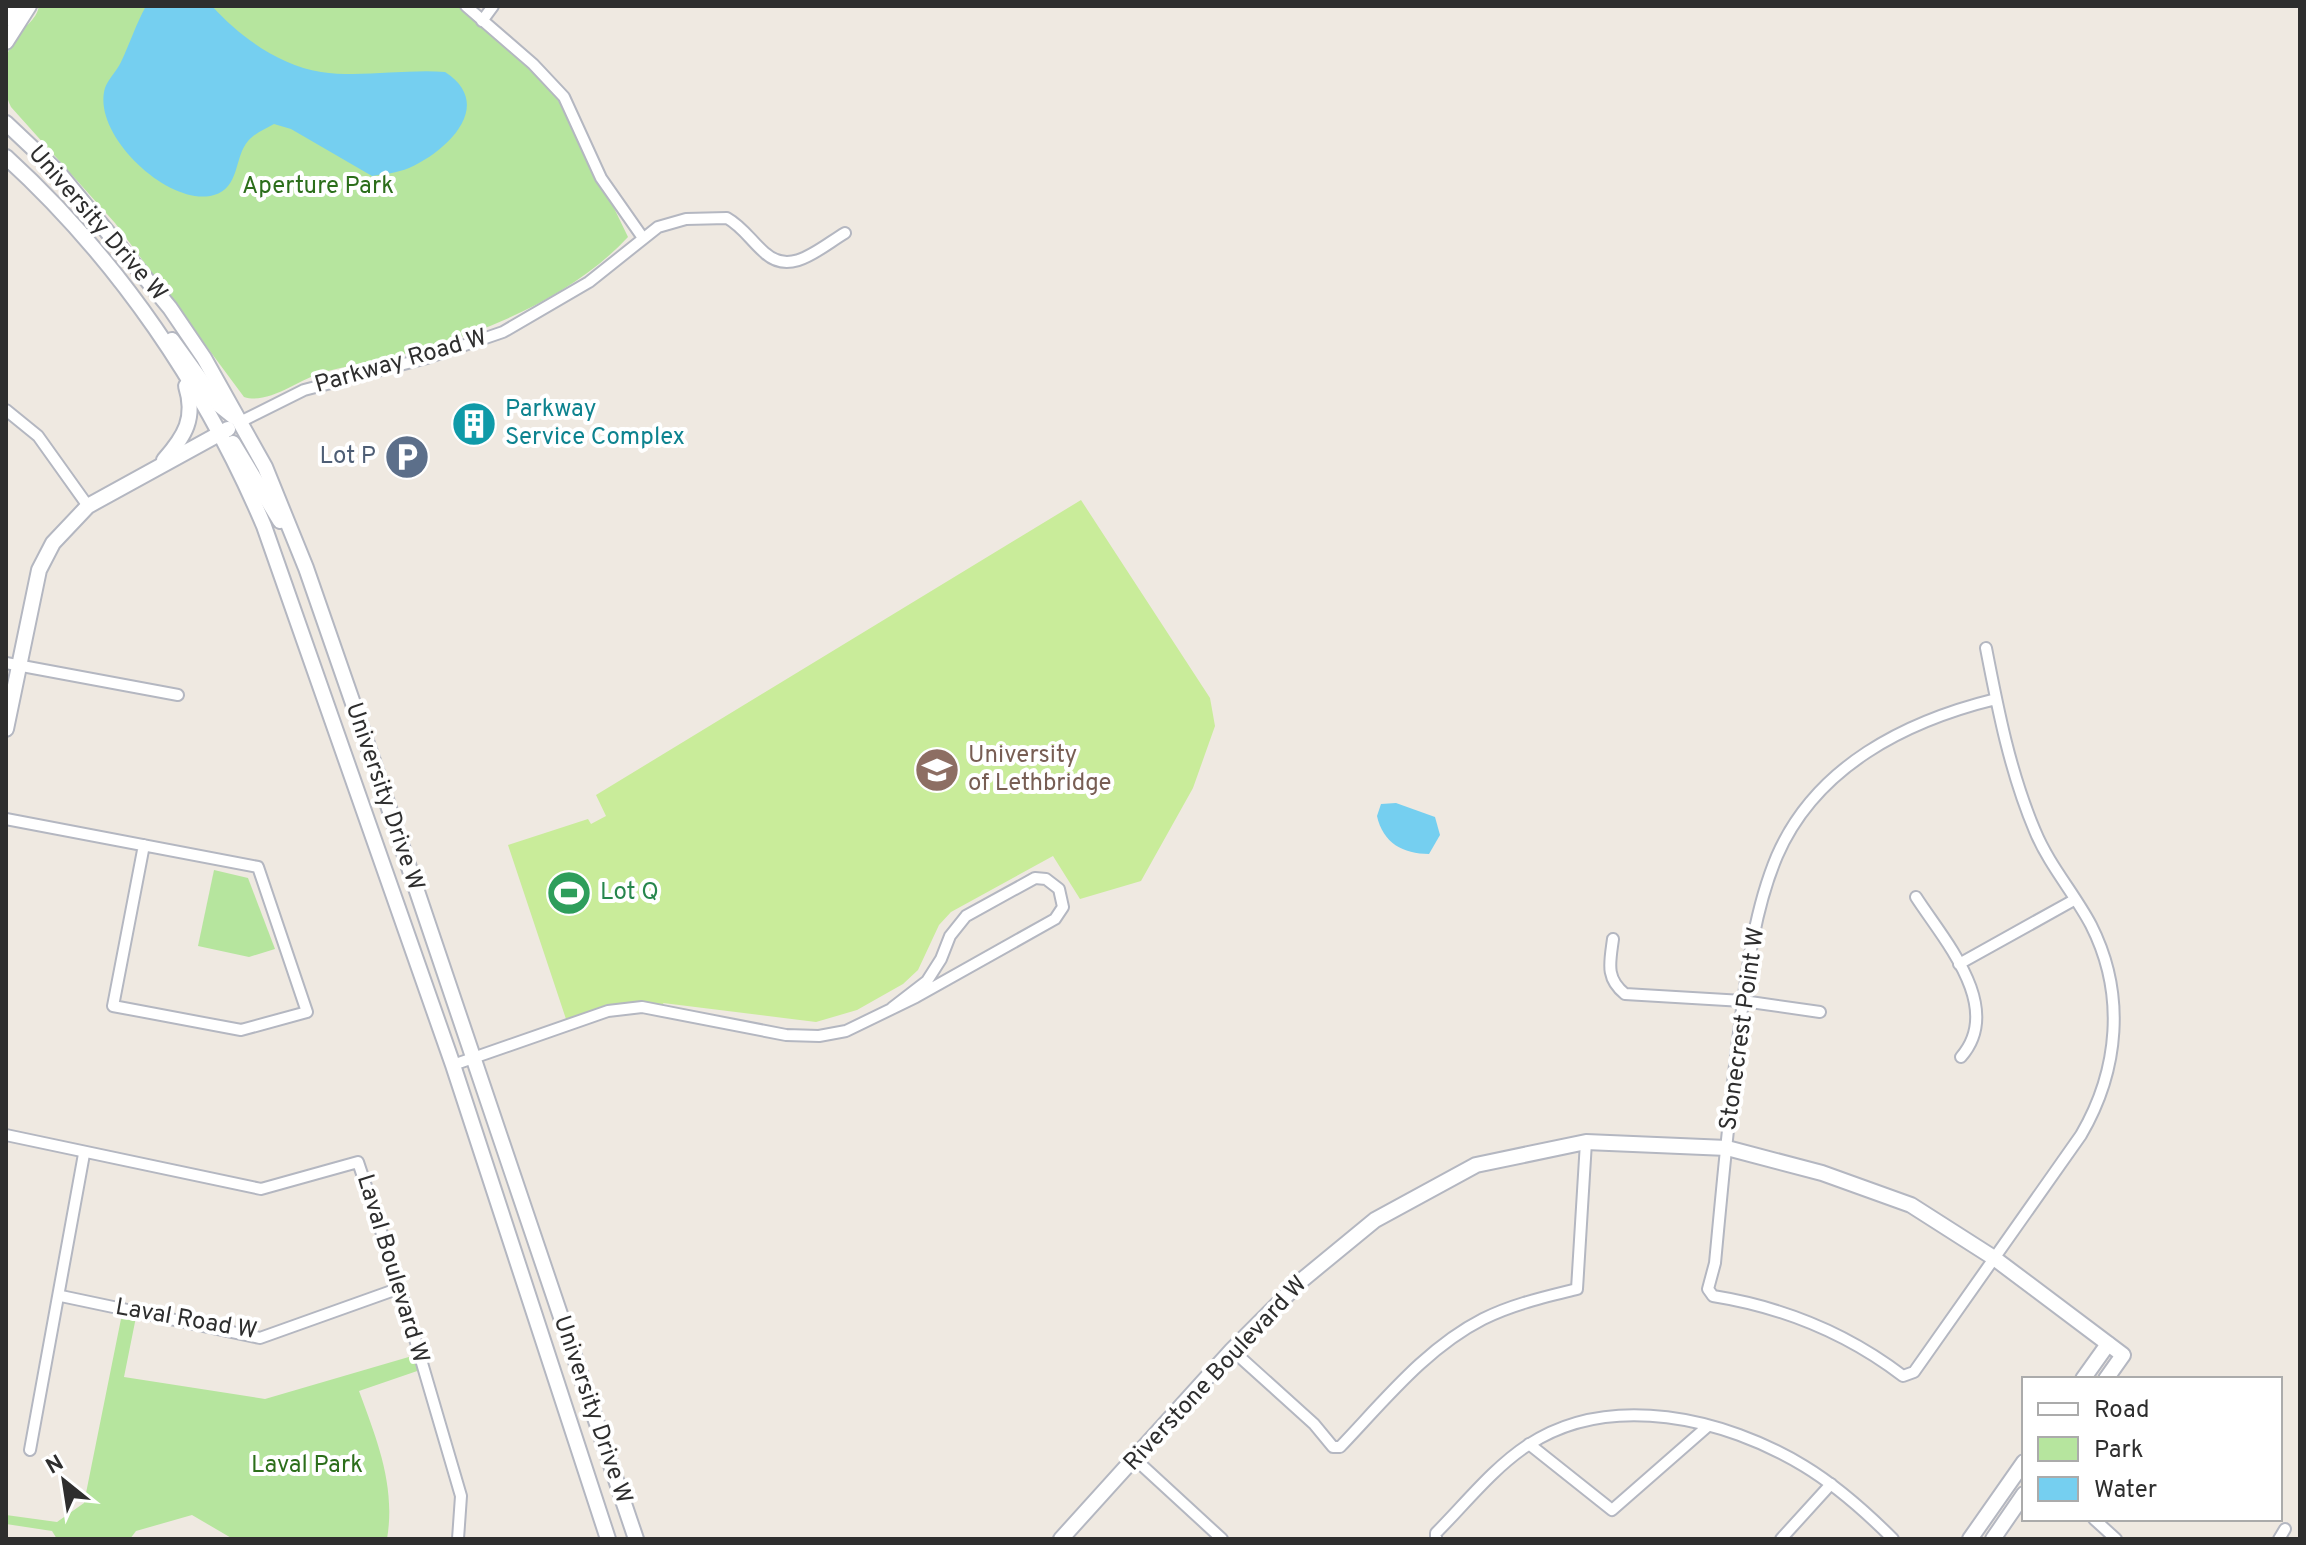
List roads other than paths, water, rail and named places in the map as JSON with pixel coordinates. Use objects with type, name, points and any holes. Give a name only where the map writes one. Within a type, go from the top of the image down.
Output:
[{"type":"main road","points":[[6,19],[14,6]]},
{"type":"main road","points":[[7,42],[29,6]]},
{"type":"main road","points":[[6,111],[19,135]]},
{"type":"main road","name":"University Drive W","points":[[6,123],[58,172],[136,263],[204,358],[265,467],[294,538],[636,1539]]},
{"type":"main road","name":"University Drive W","points":[[6,157],[47,194],[131,294],[220,433],[264,526],[453,1065],[608,1539]]},
{"type":"main road","points":[[6,729],[12,664],[39,570],[53,543],[88,506],[240,422],[219,405],[182,352],[131,294]]},
{"type":"main road","points":[[153,472],[179,444],[191,420],[190,399],[180,368]]},
{"type":"main road","points":[[220,433],[228,437],[245,459],[276,516],[294,538]]},
{"type":"main road","name":"Riverstone Boulevard W","points":[[1061,1539],[1232,1350],[1302,1280],[1375,1220],[1476,1165],[1586,1142],[1727,1148],[1822,1173],[1911,1205],[1994,1258],[2123,1355],[2107,1377]]},
{"type":"main road","points":[[2084,1377],[2108,1344]]},
{"type":"main road","points":[[1970,1539],[2022,1465]]},
{"type":"main road","points":[[590,1482],[615,1539]]},
{"type":"main road","points":[[1993,1539],[2022,1497]]},
{"type":"street","points":[[482,21],[493,6]]},
{"type":"street","points":[[472,8],[482,21],[542,72],[564,97],[601,178],[643,238]]},
{"type":"street","name":"Parkway Road W","points":[[240,422],[304,390],[448,352],[503,332],[562,300],[643,238],[671,222],[727,218],[776,262],[789,263],[800,261],[845,233]]},
{"type":"street","points":[[6,410],[38,436],[88,506]]},
{"type":"street","points":[[1986,648],[2023,802],[2036,834],[2099,944],[2110,979],[2114,1017],[2109,1070],[2098,1102],[2081,1135],[1994,1258]]},
{"type":"street","points":[[12,664],[178,695]]},
{"type":"street","name":"Stonecrest Point W","points":[[1994,1258],[1914,1372],[1903,1376],[1881,1360],[1814,1324],[1709,1293],[1743,1001],[1762,904],[1777,855],[1800,818],[1829,784],[1885,739],[1926,718],[1996,699]]},
{"type":"street","points":[[6,819],[144,845],[258,867],[307,1012],[241,1030],[113,1006],[144,845]]},
{"type":"street","points":[[453,1065],[618,1010],[666,1010],[786,1035],[819,1036],[846,1031],[892,1008],[1055,919],[1063,907],[1059,889],[1052,882],[1035,878],[971,912],[954,929],[927,981],[892,1008]]},
{"type":"street","points":[[1916,897],[1959,964],[1974,995],[1976,1016],[1969,1047],[1961,1057]]},
{"type":"street","points":[[1959,964],[2074,900]]},
{"type":"street","points":[[1613,939],[1609,973],[1614,985],[1625,994],[1743,1001],[1820,1012]]},
{"type":"street","name":"Laval Boulevard W","points":[[6,1135],[84,1154],[261,1189],[358,1162],[400,1288],[461,1496],[458,1539]]},
{"type":"street","points":[[1232,1350],[1314,1424],[1333,1447],[1340,1447],[1414,1369],[1459,1333],[1520,1303],[1577,1289],[1586,1142]]},
{"type":"street","points":[[30,1450],[61,1296],[84,1154]]},
{"type":"street","name":"Laval Road W","points":[[61,1296],[260,1338],[400,1288]]},
{"type":"street","points":[[1436,1539],[1436,1533],[1529,1444],[1567,1425],[1624,1414],[1708,1426],[1777,1451],[1831,1484],[1893,1539]]},
{"type":"street","points":[[1529,1444],[1612,1510],[1708,1426]]},
{"type":"street","points":[[1135,1459],[1222,1539]]},
{"type":"street","points":[[1781,1539],[1831,1484]]},
{"type":"street","points":[[2096,1521],[2116,1539]]},
{"type":"street","points":[[2279,1539],[2285,1529]]},
{"type":"water","points":[[146,6],[212,6],[261,48],[290,63],[321,72],[445,72],[460,85],[466,99],[466,112],[451,139],[424,160],[400,171],[372,176],[291,129],[274,124],[248,141],[232,179],[222,191],[214,195],[196,196],[176,190],[156,179],[122,146],[110,126],[104,107],[106,85],[121,62]]},
{"type":"water","points":[[1396,803],[1435,817],[1440,835],[1429,854],[1403,849],[1384,833],[1377,816],[1381,804]]},
{"type":"place","name":"Parkway Service Complex","points":[[474,424]]},
{"type":"place","name":"Lot P","points":[[407,457]]},
{"type":"place","name":"University of Lethbridge","points":[[937,770]]},
{"type":"place","name":"Lot Q","points":[[569,893]]},
{"type":"park label","name":"Aperture Park","points":[[318,187]]},
{"type":"park label","name":"Laval Park","points":[[307,1466]]}]
